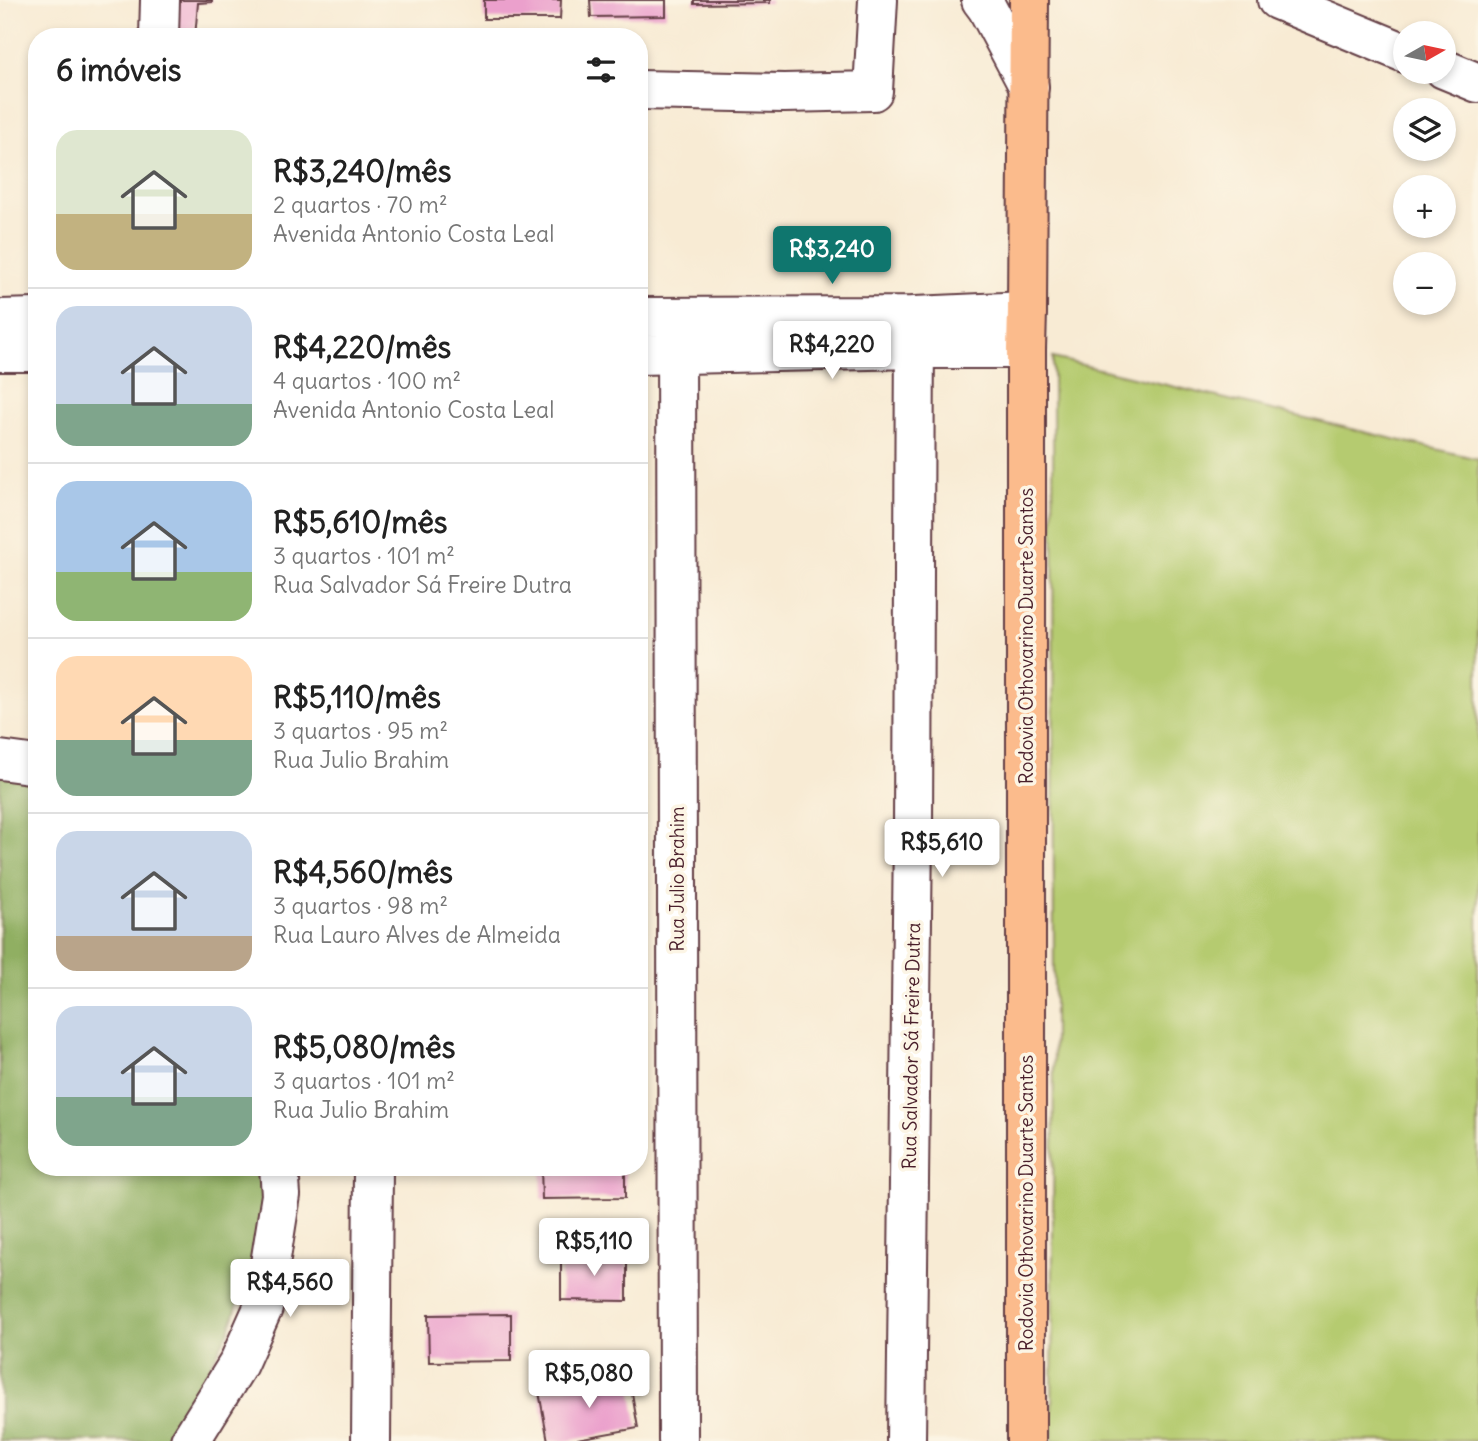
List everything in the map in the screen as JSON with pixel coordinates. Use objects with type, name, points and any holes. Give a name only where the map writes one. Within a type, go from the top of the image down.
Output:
[{"type":"main road","name":"Rodovia Othovarino Duarte Santos","points":[[1026,1441],[1026,349],[1030,0]]},
{"type":"street","points":[[159,28],[160,0]]},
{"type":"street","points":[[648,90],[784,93],[873,91],[878,0]]},
{"type":"street","points":[[981,0],[1029,87]]},
{"type":"street","points":[[1277,0],[1393,48]]},
{"type":"street","points":[[1456,74],[1478,83]]},
{"type":"street","points":[[648,355],[677,355],[915,332],[1027,311]]},
{"type":"street","points":[[657,317],[915,332],[1026,349]]},
{"type":"street","name":"Rua Julio Brahim","points":[[657,317],[677,355],[678,1441]]},
{"type":"street","points":[[0,318],[28,318]]},
{"type":"street","name":"Rua Salvador Sá Freire Dutra","points":[[906,1441],[915,332]]},
{"type":"street","points":[[0,352],[28,352]]},
{"type":"street","points":[[0,760],[28,764]]},
{"type":"street","points":[[190,1441],[238,1364],[263,1308],[281,1195],[280,1176]]},
{"type":"street","points":[[371,1441],[373,1176]]},
{"type":"green space","points":[[1053,358],[1478,459],[1478,1441],[1052,1441]]},
{"type":"green space","points":[[0,757],[28,764],[28,1176],[266,1176],[270,1202],[229,1331],[170,1441],[0,1441]]},
{"type":"building","points":[[177,0],[212,0],[198,3],[196,28],[176,28]]},
{"type":"building","points":[[484,0],[561,0],[560,19],[484,19]]},
{"type":"building","points":[[590,0],[666,0],[666,16],[591,17]]},
{"type":"building","points":[[694,0],[770,0],[770,3],[694,4]]},
{"type":"building","points":[[541,1176],[625,1176],[625,1198],[542,1199]]},
{"type":"building","points":[[561,1255],[627,1256],[627,1301],[561,1300]]},
{"type":"building","points":[[511,1314],[511,1361],[429,1362],[428,1315]]},
{"type":"building","points":[[629,1376],[638,1428],[566,1441],[548,1441],[539,1392]]}]
